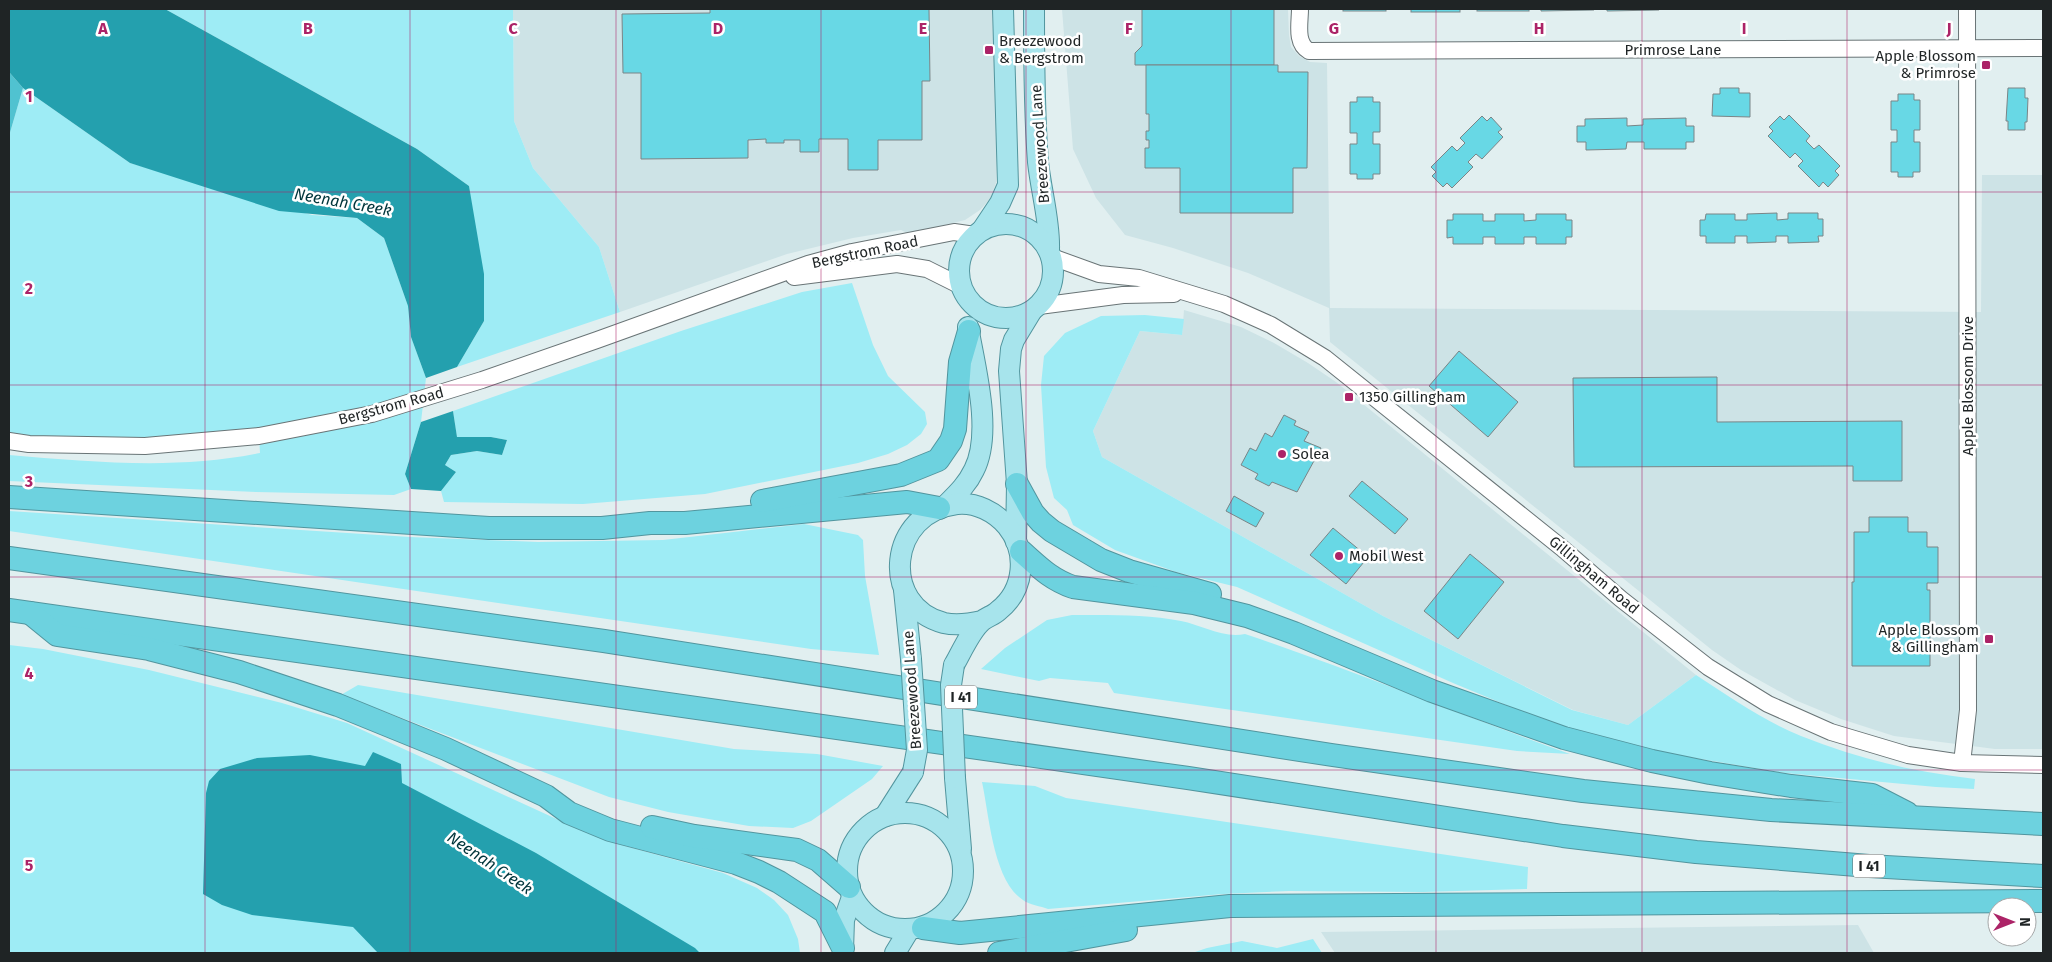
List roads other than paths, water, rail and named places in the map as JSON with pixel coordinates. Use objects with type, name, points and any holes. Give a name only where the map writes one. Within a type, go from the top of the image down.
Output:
[{"type":"highway","points":[[650,523],[685,514],[811,494],[901,475],[938,460],[951,441],[955,429],[960,362],[969,330]]},
{"type":"highway","points":[[1017,484],[1033,513],[1041,522],[1052,531],[1101,560],[1129,571],[1218,596],[1262,614],[1294,633]]},
{"type":"highway","points":[[9,497],[489,528],[602,528],[907,502],[942,507]]},
{"type":"highway","points":[[1018,546],[1051,577],[1073,586],[1194,603],[1247,616],[1294,633],[1432,691],[1564,738],[1710,774],[1872,795],[1915,816]]},
{"type":"highway","name":"I 41","points":[[9,558],[604,641],[1313,752],[1584,791],[1771,810],[2043,824]]},
{"type":"highway","points":[[19,611],[57,634],[149,649],[239,672],[338,705],[446,749],[546,796],[569,813],[610,830],[736,863],[779,882],[825,912],[843,951]]},
{"type":"highway","name":"I 41","points":[[19,611],[1188,778],[1573,837],[1696,852],[1869,866],[2043,876]]},
{"type":"highway","points":[[546,796],[575,801],[643,825],[694,836],[797,850],[818,860],[850,892]]},
{"type":"highway","points":[[916,929],[960,933],[1230,906],[2043,901]]},
{"type":"highway","points":[[999,953],[1176,921],[1230,913],[1306,906]]},
{"type":"main road","name":"Breezewood Lane","points":[[979,232],[1000,203],[1008,185],[1003,9]]},
{"type":"main road","name":"Breezewood Lane","points":[[1034,9],[1035,110],[1041,189],[1051,253]]},
{"type":"main road","points":[[997,224],[1012,224],[1027,228],[1040,237],[1051,253],[1054,270],[1053,283],[1048,295],[1035,309],[1014,340],[1010,357],[1009,370],[1017,484],[1020,579],[1012,596],[999,611],[982,621],[963,625],[944,623],[927,615],[912,602],[903,585],[899,567],[902,548],[910,531],[922,517],[942,507],[964,486],[971,475],[981,446],[982,417],[976,360],[962,290],[961,258],[967,245],[979,232],[997,224]]},
{"type":"main road","points":[[962,290],[976,307],[988,315],[1016,318],[1035,309]]},
{"type":"main road","points":[[942,507],[962,504],[980,507],[995,515],[1008,527],[1018,546]]},
{"type":"main road","name":"Breezewood Lane","points":[[886,816],[913,772],[917,750],[911,659],[903,585]]},
{"type":"main road","points":[[850,892],[860,908],[870,918],[882,925],[895,929],[916,929],[939,920],[952,906],[961,890],[964,872],[955,778],[951,685],[954,666],[982,621]]},
{"type":"main road","points":[[843,951],[844,920],[850,892],[847,869],[850,852],[858,836],[870,824],[886,816],[916,813],[944,827],[955,839],[961,853]]},
{"type":"main road","points":[[895,953],[916,929]]},
{"type":"street","name":"Primrose Lane","points":[[1300,9],[1300,41],[1304,48],[1309,51],[2043,48]]},
{"type":"street","name":"Apple Blossom Drive","points":[[1962,763],[1968,710],[1967,9]]},
{"type":"street","name":"Bergstrom Road","points":[[9,441],[29,444],[145,446],[259,436],[372,414],[482,380],[808,264],[852,252],[954,232],[979,232]]},
{"type":"street","name":"Gillingham Road","points":[[1051,253],[1099,274],[1138,278],[1224,304],[1271,325],[1325,358],[1562,548],[1620,599],[1708,667],[1768,704],[1831,732],[1908,755],[1962,763],[2043,765]]},
{"type":"street","name":"Bergstrom Road","points":[[757,283],[897,264],[927,269],[962,290]]},
{"type":"street","name":"Gillingham Road","points":[[1035,309],[1123,295],[1184,293]]},
{"type":"water","name":"Neenah Creek","points":[[9,9],[165,9],[417,149],[469,186],[484,274],[484,321],[457,367],[426,378],[411,337],[408,306],[384,238],[357,218],[279,211],[130,163],[23,88],[9,72]]},
{"type":"water","points":[[453,411],[457,437],[491,437],[507,440],[502,455],[477,451],[451,455],[445,465],[456,472],[441,491],[411,489],[405,474],[421,422]]},
{"type":"water","name":"Neenah Creek","points":[[373,752],[401,764],[402,783],[536,853],[695,948],[700,953],[378,953],[353,927],[252,915],[222,905],[203,894],[206,793],[209,781],[220,769],[257,758],[310,755],[365,766]]},
{"type":"place","name":"Breezewood & Bergstrom","points":[[989,50]]},
{"type":"place","name":"Apple Blossom & Primrose","points":[[1986,65]]},
{"type":"place","name":"1350 Gillingham","points":[[1349,397]]},
{"type":"place","name":"Solea","points":[[1282,454]]},
{"type":"place","name":"Mobil West","points":[[1339,556]]},
{"type":"place","name":"Apple Blossom & Gillingham","points":[[1989,639]]}]
